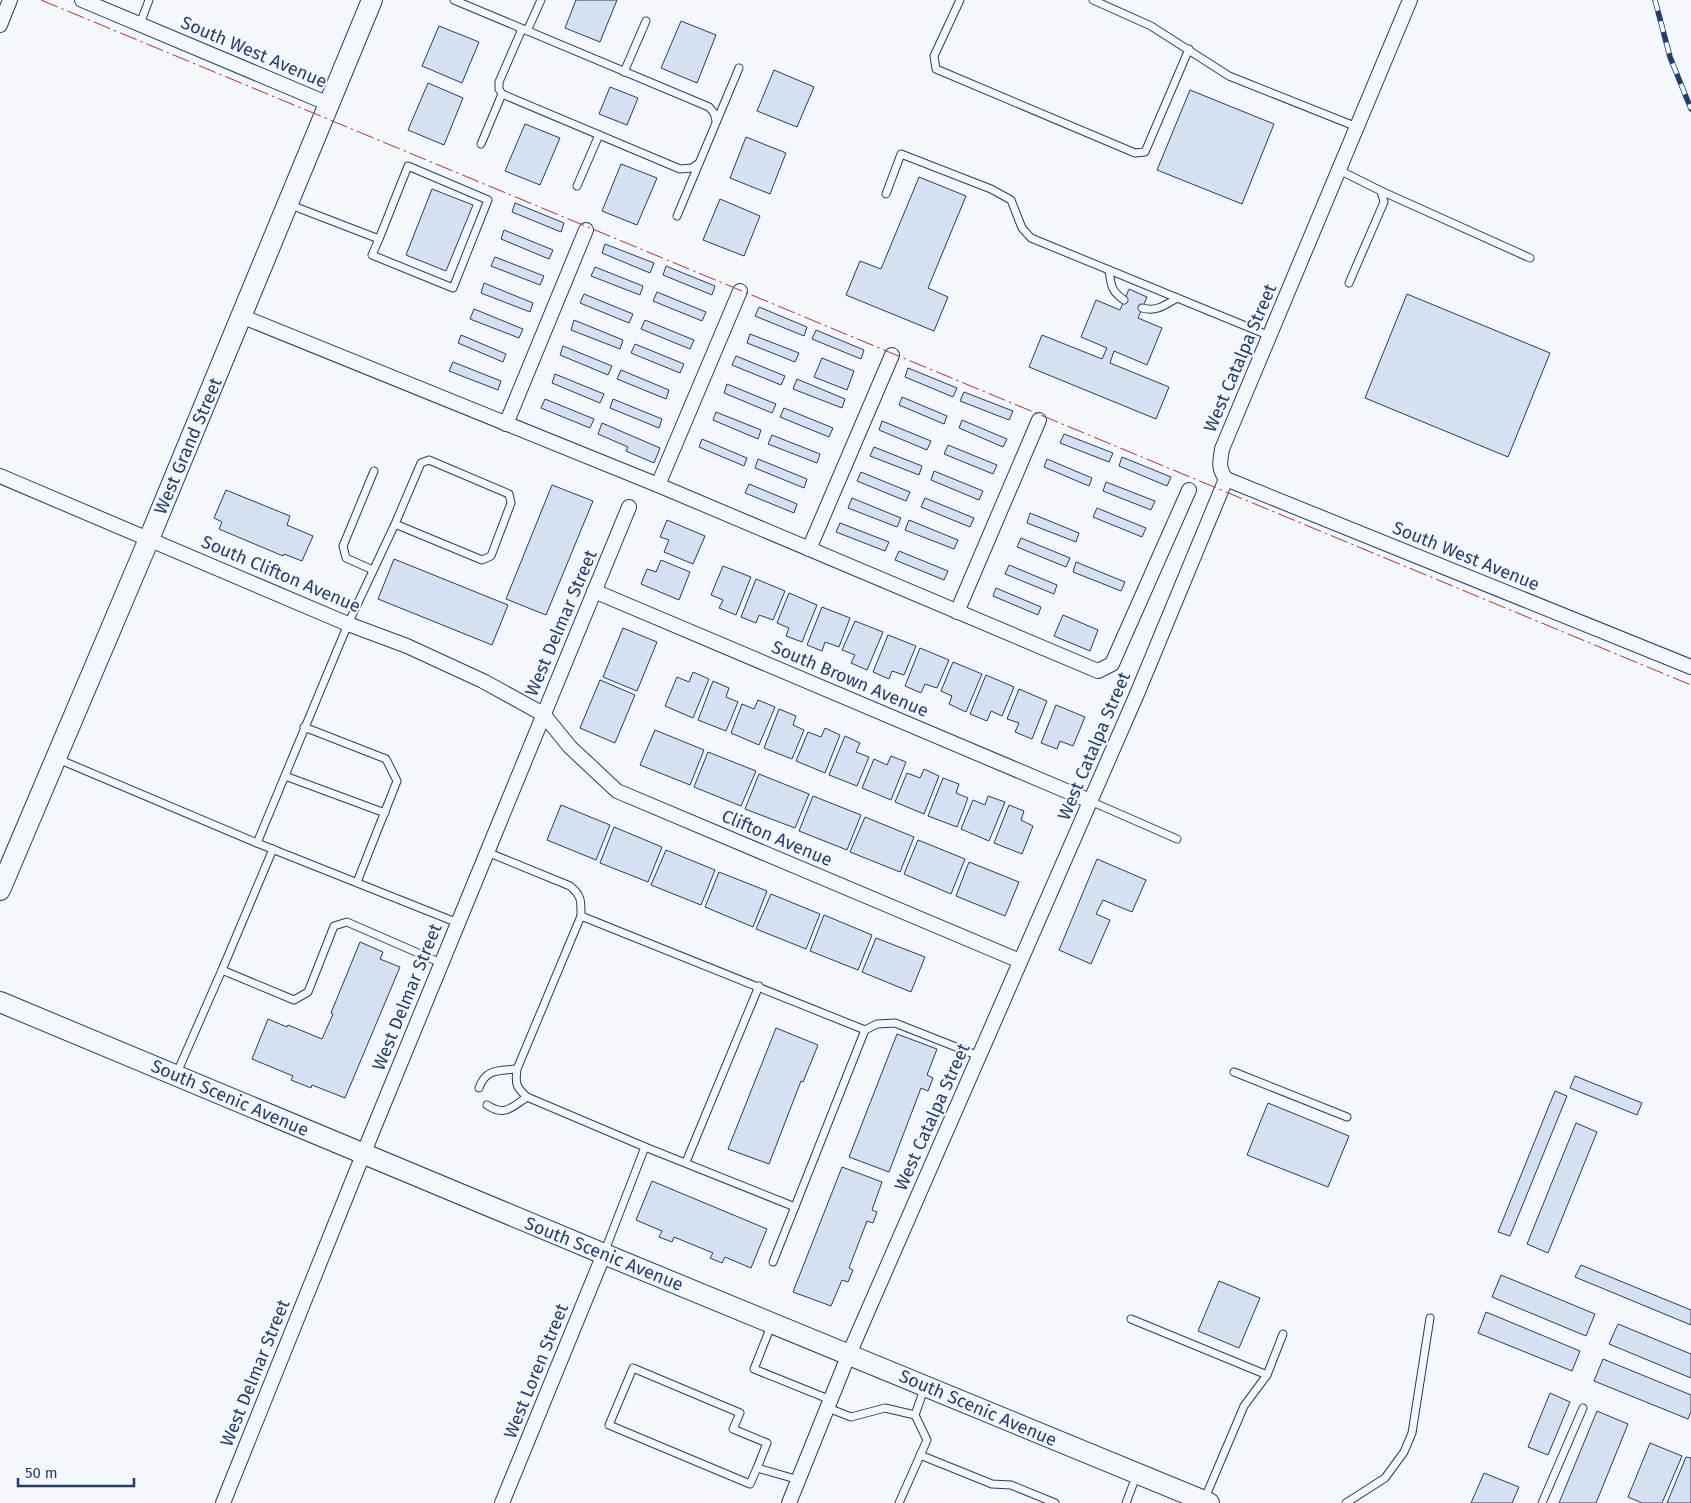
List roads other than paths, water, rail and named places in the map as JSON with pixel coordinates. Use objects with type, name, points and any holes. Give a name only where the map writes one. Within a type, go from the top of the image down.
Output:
[{"type":"main road","name":"West Grand Street","points":[[0,890],[149,539],[372,0]]},
{"type":"main road","name":"South Scenic Avenue","points":[[0,1002],[1206,1502]]},
{"type":"street","points":[[0,25],[10,0]]},
{"type":"street","name":"South West Avenue","points":[[82,0],[329,104]]},
{"type":"street","name":"West Catalpa Street","points":[[789,1503],[849,1354],[1137,694],[1226,479],[1221,471],[1222,449],[1410,0]]},
{"type":"street","points":[[506,424],[586,230]]},
{"type":"street","points":[[658,485],[740,291]]},
{"type":"street","points":[[241,316],[658,485],[1098,671],[1112,664],[1189,490]]},
{"type":"street","points":[[809,549],[892,355]]},
{"type":"street","points":[[957,612],[1039,420]]},
{"type":"street","name":"South Clifton Avenue","points":[[0,476],[348,624],[407,646],[483,681],[543,714]]},
{"type":"street","name":"South West Avenue","points":[[1226,479],[1691,667]]},
{"type":"street","name":"West Delmar Street","points":[[223,1503],[363,1153],[629,507]]},
{"type":"street","name":"South Brown Avenue","points":[[594,592],[1090,801]]},
{"type":"street","name":"Clifton Avenue","points":[[543,714],[570,747],[617,791],[1020,961]]},
{"type":"street","name":"West Loren Street","points":[[502,1503],[604,1254]]},
{"type":"lane","points":[[140,24],[149,0]]},
{"type":"lane","points":[[454,0],[709,107],[714,112],[716,121]]},
{"type":"lane","points":[[541,0],[500,82],[499,89],[502,94],[680,169],[692,168],[699,163]]},
{"type":"lane","points":[[960,0],[934,56],[936,69],[1135,153],[1145,152],[1189,49]]},
{"type":"lane","points":[[1093,0],[1151,26],[1230,76],[1357,127]]},
{"type":"lane","points":[[624,72],[646,20]]},
{"type":"lane","points":[[677,216],[738,68]]},
{"type":"lane","points":[[481,144],[502,94]]},
{"type":"lane","points":[[577,186],[599,135]]},
{"type":"lane","points":[[886,194],[901,154],[991,189],[1011,200],[1022,228],[1031,238],[1270,336]]},
{"type":"lane","points":[[408,166],[488,200],[453,288],[372,255],[379,239],[408,166]]},
{"type":"lane","points":[[1339,170],[1530,258]]},
{"type":"lane","points":[[1349,283],[1384,202],[1381,191]]},
{"type":"lane","points":[[288,203],[379,239]]},
{"type":"lane","points":[[1109,270],[1112,288],[1124,300]]},
{"type":"lane","points":[[1142,308],[1150,310],[1159,309],[1177,298]]},
{"type":"lane","points":[[256,842],[348,624],[395,524],[421,463],[429,460],[509,494],[511,503],[491,556],[482,560],[395,524]]},
{"type":"lane","points":[[373,570],[346,558],[343,546],[374,471]]},
{"type":"lane","points":[[304,727],[386,758],[397,781],[357,882]]},
{"type":"lane","points":[[56,758],[273,849],[458,923]]},
{"type":"lane","points":[[285,776],[385,813]]},
{"type":"lane","points":[[1090,801],[1177,839]]},
{"type":"lane","points":[[176,1075],[273,849]]},
{"type":"lane","points":[[487,852],[570,886],[577,892],[581,900],[581,916],[516,1069],[517,1089],[527,1097],[645,1147],[795,1206]]},
{"type":"lane","points":[[581,916],[865,1030]]},
{"type":"lane","points":[[222,970],[294,1000],[308,992],[334,926],[347,922],[441,963]]},
{"type":"lane","points":[[686,1162],[759,986]]},
{"type":"lane","points":[[773,1262],[865,1030],[878,1024],[895,1023],[979,1056]]},
{"type":"lane","points":[[479,1088],[482,1078],[490,1072],[516,1069]]},
{"type":"lane","points":[[1234,1072],[1347,1117]]},
{"type":"lane","points":[[488,1105],[496,1111],[505,1112],[527,1097]]},
{"type":"lane","points":[[604,1254],[645,1147]]},
{"type":"lane","points":[[1346,1503],[1385,1478],[1404,1452],[1412,1433],[1430,1318]]},
{"type":"lane","points":[[1131,1319],[1267,1375]]},
{"type":"lane","points":[[772,1323],[754,1370],[829,1404],[851,1417],[885,1408],[915,1415]]},
{"type":"lane","points":[[1206,1502],[1244,1406],[1267,1375],[1283,1334]]},
{"type":"lane","points":[[633,1368],[740,1413],[733,1429],[767,1443],[757,1468],[750,1484],[609,1425],[633,1368]]},
{"type":"lane","points":[[902,1502],[927,1440],[915,1415],[925,1386]]},
{"type":"lane","points":[[1542,1503],[1583,1408]]},
{"type":"lane","points":[[920,1455],[992,1484],[1011,1485],[1055,1503]]},
{"type":"lane","points":[[757,1468],[799,1480]]},
{"type":"lane","points":[[1126,1503],[1138,1474]]},
{"type":"railway","points":[[1655,0],[1670,57],[1691,109]]}]
